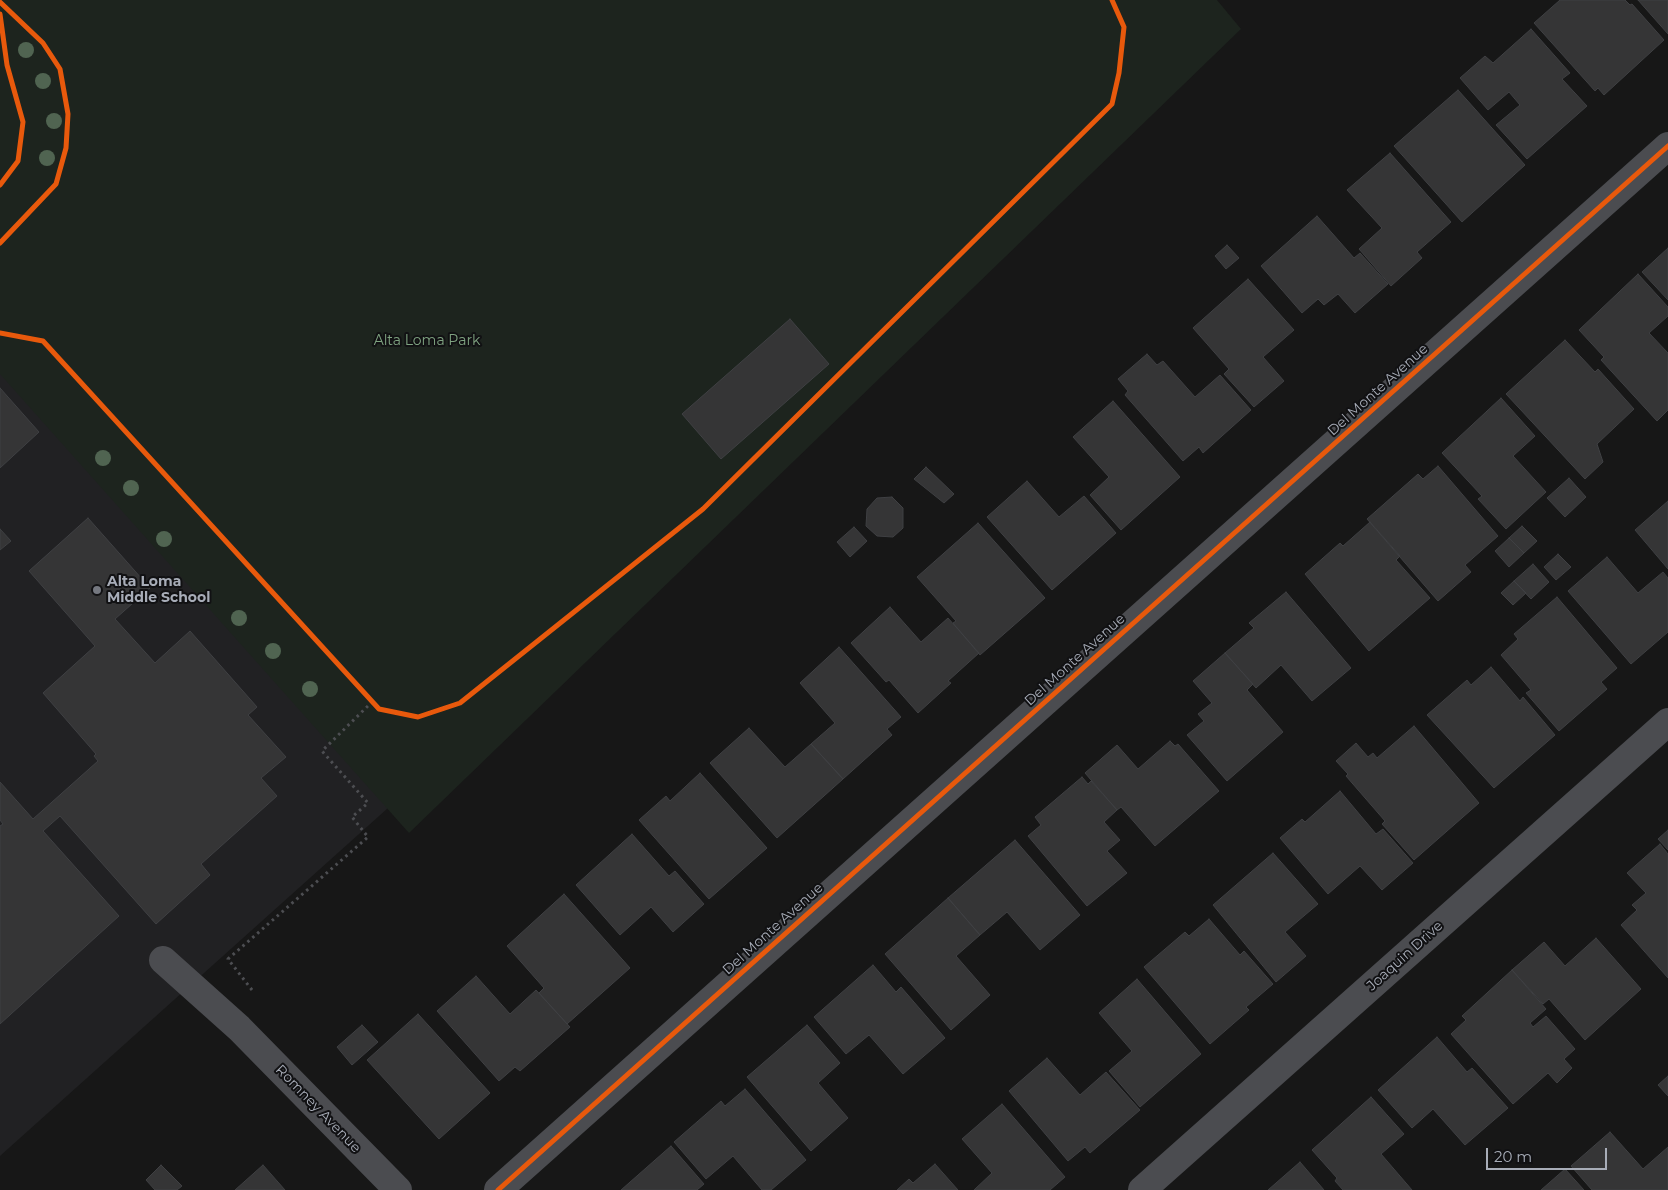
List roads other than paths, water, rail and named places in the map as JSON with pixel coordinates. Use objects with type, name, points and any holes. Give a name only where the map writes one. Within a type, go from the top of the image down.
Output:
[{"type":"street","name":"Del Monte Avenue","points":[[498,1190],[1668,146]]},
{"type":"street","name":"Joaquin Drive","points":[[1142,1190],[1668,722]]},
{"type":"street","name":"Romney Avenue","points":[[163,960],[239,1028],[398,1190]]},
{"type":"place","name":"Alta Loma Middle School","points":[[97,590]]},
{"type":"park label","name":"Alta Loma Park","points":[[427,341]]}]
